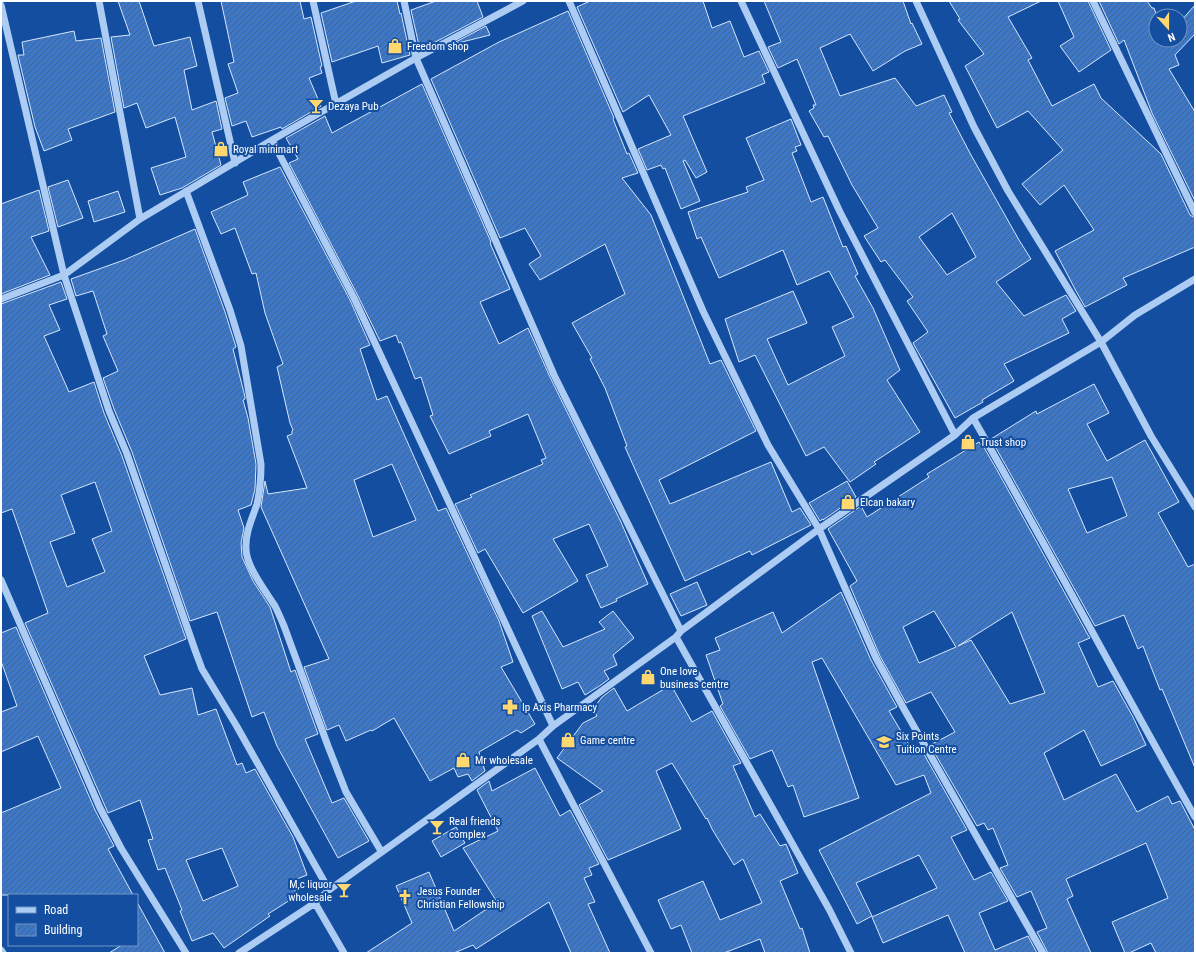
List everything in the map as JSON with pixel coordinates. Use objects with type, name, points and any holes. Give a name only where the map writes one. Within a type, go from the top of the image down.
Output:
[{"type":"street","points":[[99,1],[140,219]]},
{"type":"street","points":[[198,1],[235,163]]},
{"type":"street","points":[[313,1],[336,104]]},
{"type":"street","points":[[404,1],[416,58],[554,375],[679,634],[829,909],[851,953]]},
{"type":"street","points":[[1,299],[64,275],[140,219],[186,191],[507,5],[523,1]]},
{"type":"street","points":[[569,1],[703,310],[768,445],[819,529],[880,664],[911,722],[1043,953]]},
{"type":"street","points":[[741,1],[840,212],[955,435]]},
{"type":"street","points":[[916,1],[974,127],[1008,191],[1101,342],[1151,436],[1195,507]]},
{"type":"street","points":[[1093,1],[1195,213]]},
{"type":"street","points":[[1,5],[64,275],[109,411],[126,454],[202,668],[236,725],[329,890]]},
{"type":"street","points":[[272,140],[354,298],[553,726]]},
{"type":"street","points":[[186,191],[230,310],[241,346],[261,464],[261,484],[257,504],[249,523],[246,549],[251,566],[261,586],[275,607],[284,626],[346,792],[381,852]]},
{"type":"street","points":[[239,953],[315,903],[329,890],[539,739],[553,726],[819,529],[955,435],[973,418],[1101,342],[1135,315],[1195,280]]},
{"type":"street","points":[[973,418],[1034,525],[1195,817]]},
{"type":"street","points":[[1,580],[100,808],[121,848],[186,953]]},
{"type":"street","points":[[539,739],[652,953]]},
{"type":"street","points":[[315,903],[344,953]]},
{"type":"building","points":[[118,1],[139,1],[154,46],[190,37],[197,66],[184,70],[192,110],[216,101],[222,129],[212,132],[221,165],[182,188],[160,195],[151,168],[186,157],[175,117],[146,128],[137,103],[124,108],[111,37],[130,35]]},
{"type":"building","points":[[221,1],[300,1],[304,19],[311,17],[322,66],[320,67],[322,73],[309,78],[321,106],[282,129],[281,127],[252,137],[246,121],[232,126],[225,98],[238,93],[228,64],[234,62]]},
{"type":"building","points":[[356,1],[397,1],[410,55],[382,63],[378,46],[332,62],[321,13]]},
{"type":"building","points":[[436,1],[477,1],[483,17],[420,50],[411,10]]},
{"type":"building","points":[[590,1],[703,1],[712,28],[730,21],[744,57],[759,51],[769,72],[762,75],[765,83],[683,116],[707,172],[696,178],[685,160],[683,161],[700,201],[681,209],[665,168],[663,169],[661,165],[647,170],[638,149],[671,135],[649,95],[623,112],[577,7]]},
{"type":"building","points":[[764,1],[903,1],[911,24],[912,23],[922,44],[905,51],[873,71],[850,34],[820,48],[840,96],[895,78],[916,106],[944,95],[952,112],[949,113],[971,155],[1031,259],[996,282],[1024,316],[1066,295],[1076,311],[1062,319],[1069,333],[1004,364],[1014,381],[982,400],[983,402],[955,418],[913,343],[928,332],[907,301],[913,297],[885,260],[881,262],[864,236],[878,228],[852,185],[828,136],[824,137],[809,111],[814,108],[813,105],[816,105],[797,59],[778,68],[768,47],[781,42]],"holes":[[[952,213],[976,257],[947,275],[919,237]]]},
{"type":"building","points":[[949,1],[1041,1],[1008,17],[1032,58],[1028,60],[1052,106],[1094,84],[1101,98],[1161,154],[1190,215],[1195,218],[1195,247],[1123,278],[1127,285],[1085,307],[1055,251],[1094,230],[1064,185],[1040,205],[1022,184],[1063,150],[1028,111],[997,128],[965,66],[984,54],[958,20],[960,19]]},
{"type":"building","points":[[1058,1],[1088,1],[1111,50],[1079,72],[1060,46],[1074,37]]},
{"type":"building","points":[[1099,1],[1147,1],[1152,8],[1148,8],[1148,48],[1182,48],[1175,55],[1179,65],[1169,69],[1195,112],[1195,201],[1152,113],[1124,40],[1119,44]]},
{"type":"building","points":[[1195,5],[1195,34],[1188,41],[1188,13]]},
{"type":"building","points":[[568,11],[614,118],[613,119],[627,154],[629,153],[638,173],[622,178],[651,215],[710,364],[721,360],[756,431],[659,480],[670,504],[771,462],[792,512],[800,508],[811,525],[752,555],[750,551],[685,581],[625,447],[627,446],[605,388],[590,359],[592,358],[572,323],[625,294],[605,244],[540,280],[529,264],[541,256],[525,228],[500,238],[431,79],[499,42]]},
{"type":"building","points":[[486,26],[490,35],[450,45]]},
{"type":"building","points":[[74,31],[76,41],[101,38],[115,112],[68,129],[72,140],[44,151],[35,127],[18,55],[24,55],[22,42]]},
{"type":"building","points":[[422,84],[510,289],[480,302],[499,344],[528,328],[550,377],[620,520],[648,584],[601,608],[586,575],[608,566],[589,524],[553,539],[578,581],[523,613],[485,549],[478,553],[455,504],[472,497],[470,495],[543,464],[541,460],[546,458],[528,414],[489,431],[491,436],[449,454],[430,416],[433,415],[421,377],[415,379],[401,342],[399,343],[396,335],[380,341],[289,163],[298,159],[286,138],[325,116],[332,133]]},
{"type":"building","points":[[791,119],[801,145],[795,147],[797,151],[792,153],[811,202],[823,197],[843,247],[846,246],[858,274],[855,276],[873,308],[900,370],[887,380],[920,432],[874,462],[876,464],[850,482],[824,447],[806,456],[755,355],[739,362],[725,319],[793,291],[807,323],[767,339],[788,385],[845,356],[832,327],[854,317],[829,271],[797,285],[783,250],[719,278],[701,237],[697,239],[688,212],[748,192],[746,187],[764,180],[746,138]]},
{"type":"building","points":[[280,167],[350,300],[370,345],[360,349],[377,400],[387,396],[438,511],[446,508],[499,621],[513,662],[501,667],[535,724],[521,733],[517,730],[479,752],[485,771],[472,781],[468,774],[458,777],[454,768],[430,781],[394,718],[372,731],[371,730],[346,741],[339,725],[327,730],[304,667],[329,659],[261,507],[265,481],[268,494],[307,488],[287,436],[292,434],[293,430],[277,367],[283,364],[265,313],[256,273],[252,274],[235,228],[221,234],[211,212],[248,195],[243,182]],"holes":[[[392,464],[416,520],[373,537],[354,480]]]},
{"type":"building","points":[[68,180],[83,218],[58,227],[48,187]]},
{"type":"building","points":[[39,190],[49,231],[31,237],[50,275],[1,294],[1,204]]},
{"type":"building","points":[[118,191],[125,212],[94,222],[88,201]]},
{"type":"building","points":[[195,229],[236,347],[233,349],[245,397],[243,400],[248,418],[256,464],[255,489],[251,505],[238,510],[244,528],[241,543],[242,557],[253,581],[270,607],[291,672],[295,670],[318,734],[305,739],[332,803],[344,798],[369,841],[338,858],[277,746],[264,712],[252,717],[217,612],[190,621],[132,452],[103,378],[118,371],[103,336],[107,334],[93,291],[76,296],[71,279],[124,260]]},
{"type":"building","points":[[61,282],[67,299],[49,305],[60,330],[44,336],[69,392],[94,382],[104,413],[122,456],[186,639],[144,656],[160,695],[192,688],[198,715],[216,709],[237,765],[242,763],[246,773],[255,769],[293,837],[307,875],[289,882],[298,895],[268,914],[270,916],[224,948],[213,933],[192,941],[180,911],[182,910],[165,868],[158,870],[148,840],[153,839],[140,800],[108,813],[25,623],[48,613],[12,509],[1,513],[1,304]],"holes":[[[95,482],[112,531],[92,539],[105,572],[67,587],[50,542],[75,533],[61,495]],[[222,848],[238,886],[203,901],[186,860]]]},
{"type":"building","points":[[1094,384],[1109,413],[1087,424],[1107,461],[1145,440],[1179,502],[1158,513],[1188,567],[1195,564],[1195,768],[1162,689],[1160,690],[1143,646],[1138,649],[1124,615],[1095,626],[991,439],[1036,411],[1037,414]],"holes":[[[1112,477],[1127,516],[1087,533],[1068,489]]]},
{"type":"building","points":[[979,442],[981,445],[982,444],[997,470],[1090,638],[1078,643],[1098,687],[1113,681],[1133,717],[1146,745],[1101,766],[1084,730],[1044,753],[1064,800],[1116,774],[1137,812],[1168,796],[1172,804],[1180,801],[1195,830],[1195,953],[1156,953],[1151,943],[1129,953],[1125,953],[1112,922],[1168,898],[1146,843],[1066,879],[1073,896],[1067,899],[1091,953],[1048,953],[1037,932],[1047,928],[1031,891],[1017,897],[1000,868],[1008,865],[993,828],[988,830],[984,823],[977,826],[930,745],[955,732],[931,692],[906,703],[880,656],[850,586],[857,581],[828,529],[861,506],[867,517],[929,477],[927,474]],"holes":[[[934,611],[956,647],[919,663],[903,627]],[[1012,612],[1045,693],[1010,704],[971,640],[958,646]]]},
{"type":"building","points":[[847,481],[856,497],[820,521],[809,503]]},
{"type":"building","points":[[697,582],[707,605],[681,616],[670,594]]},
{"type":"building","points":[[841,592],[871,660],[897,707],[889,711],[914,753],[921,749],[967,830],[951,837],[974,880],[991,872],[1008,901],[979,913],[995,950],[1028,936],[1037,953],[965,953],[948,915],[883,943],[872,917],[937,888],[919,855],[856,883],[872,916],[857,924],[819,850],[931,793],[924,775],[896,785],[822,658],[812,662],[859,798],[804,817],[793,785],[788,787],[772,750],[750,759],[720,706],[723,704],[706,655],[720,650],[715,638],[773,612],[782,633]]},
{"type":"building","points":[[542,611],[563,647],[605,629],[599,622],[613,611],[634,638],[613,655],[617,665],[604,671],[609,679],[601,685],[585,695],[578,682],[562,689],[532,616]]},
{"type":"building","points":[[16,627],[95,810],[114,846],[108,849],[132,894],[1,895],[1,813],[61,788],[38,736],[1,752],[1,712],[17,706],[1,661],[1,633]]},
{"type":"building","points":[[671,685],[692,722],[712,711],[741,763],[733,766],[755,817],[760,814],[780,846],[786,844],[798,873],[780,881],[800,929],[802,928],[810,953],[765,953],[760,939],[724,953],[692,953],[681,925],[671,929],[658,900],[703,881],[720,920],[762,903],[743,859],[734,865],[707,818],[706,819],[672,763],[656,771],[681,829],[608,860],[579,805],[603,791],[557,758],[583,723],[597,716],[593,709],[602,697],[614,688],[627,711]]},
{"type":"building","points":[[535,768],[560,816],[570,810],[599,864],[589,868],[592,875],[584,878],[595,902],[588,904],[610,953],[571,953],[549,902],[476,949],[473,945],[454,953],[366,953],[412,923],[396,886],[429,872],[454,931],[497,902],[463,848],[498,831],[477,790],[489,781],[492,791]]},
{"type":"building","points":[[456,827],[465,843],[441,857],[432,841]]},
{"type":"building","points":[[138,904],[165,953],[109,953],[120,946],[138,946]]},
{"type":"place","name":"Freedom shop","points":[[395,46]]},
{"type":"place","name":"Dezaya Pub","points":[[316,106]]},
{"type":"place","name":"Royal minimart","points":[[221,149]]},
{"type":"place","name":"Trust shop","points":[[968,442]]},
{"type":"place","name":"Elcan bakary","points":[[848,502]]},
{"type":"place","name":"One love business centre","points":[[648,677]]},
{"type":"place","name":"Ip Axis Pharmacy","points":[[510,707]]},
{"type":"place","name":"Game centre","points":[[568,740]]},
{"type":"place","name":"Six Points Tuition Centre","points":[[884,742]]},
{"type":"place","name":"Mr wholesale","points":[[463,760]]},
{"type":"place","name":"Real friends complex","points":[[437,827]]},
{"type":"place","name":"M,c liquor wholesale","points":[[344,890]]},
{"type":"place","name":"Jesus Founder Christian Fellowship","points":[[405,897]]}]
